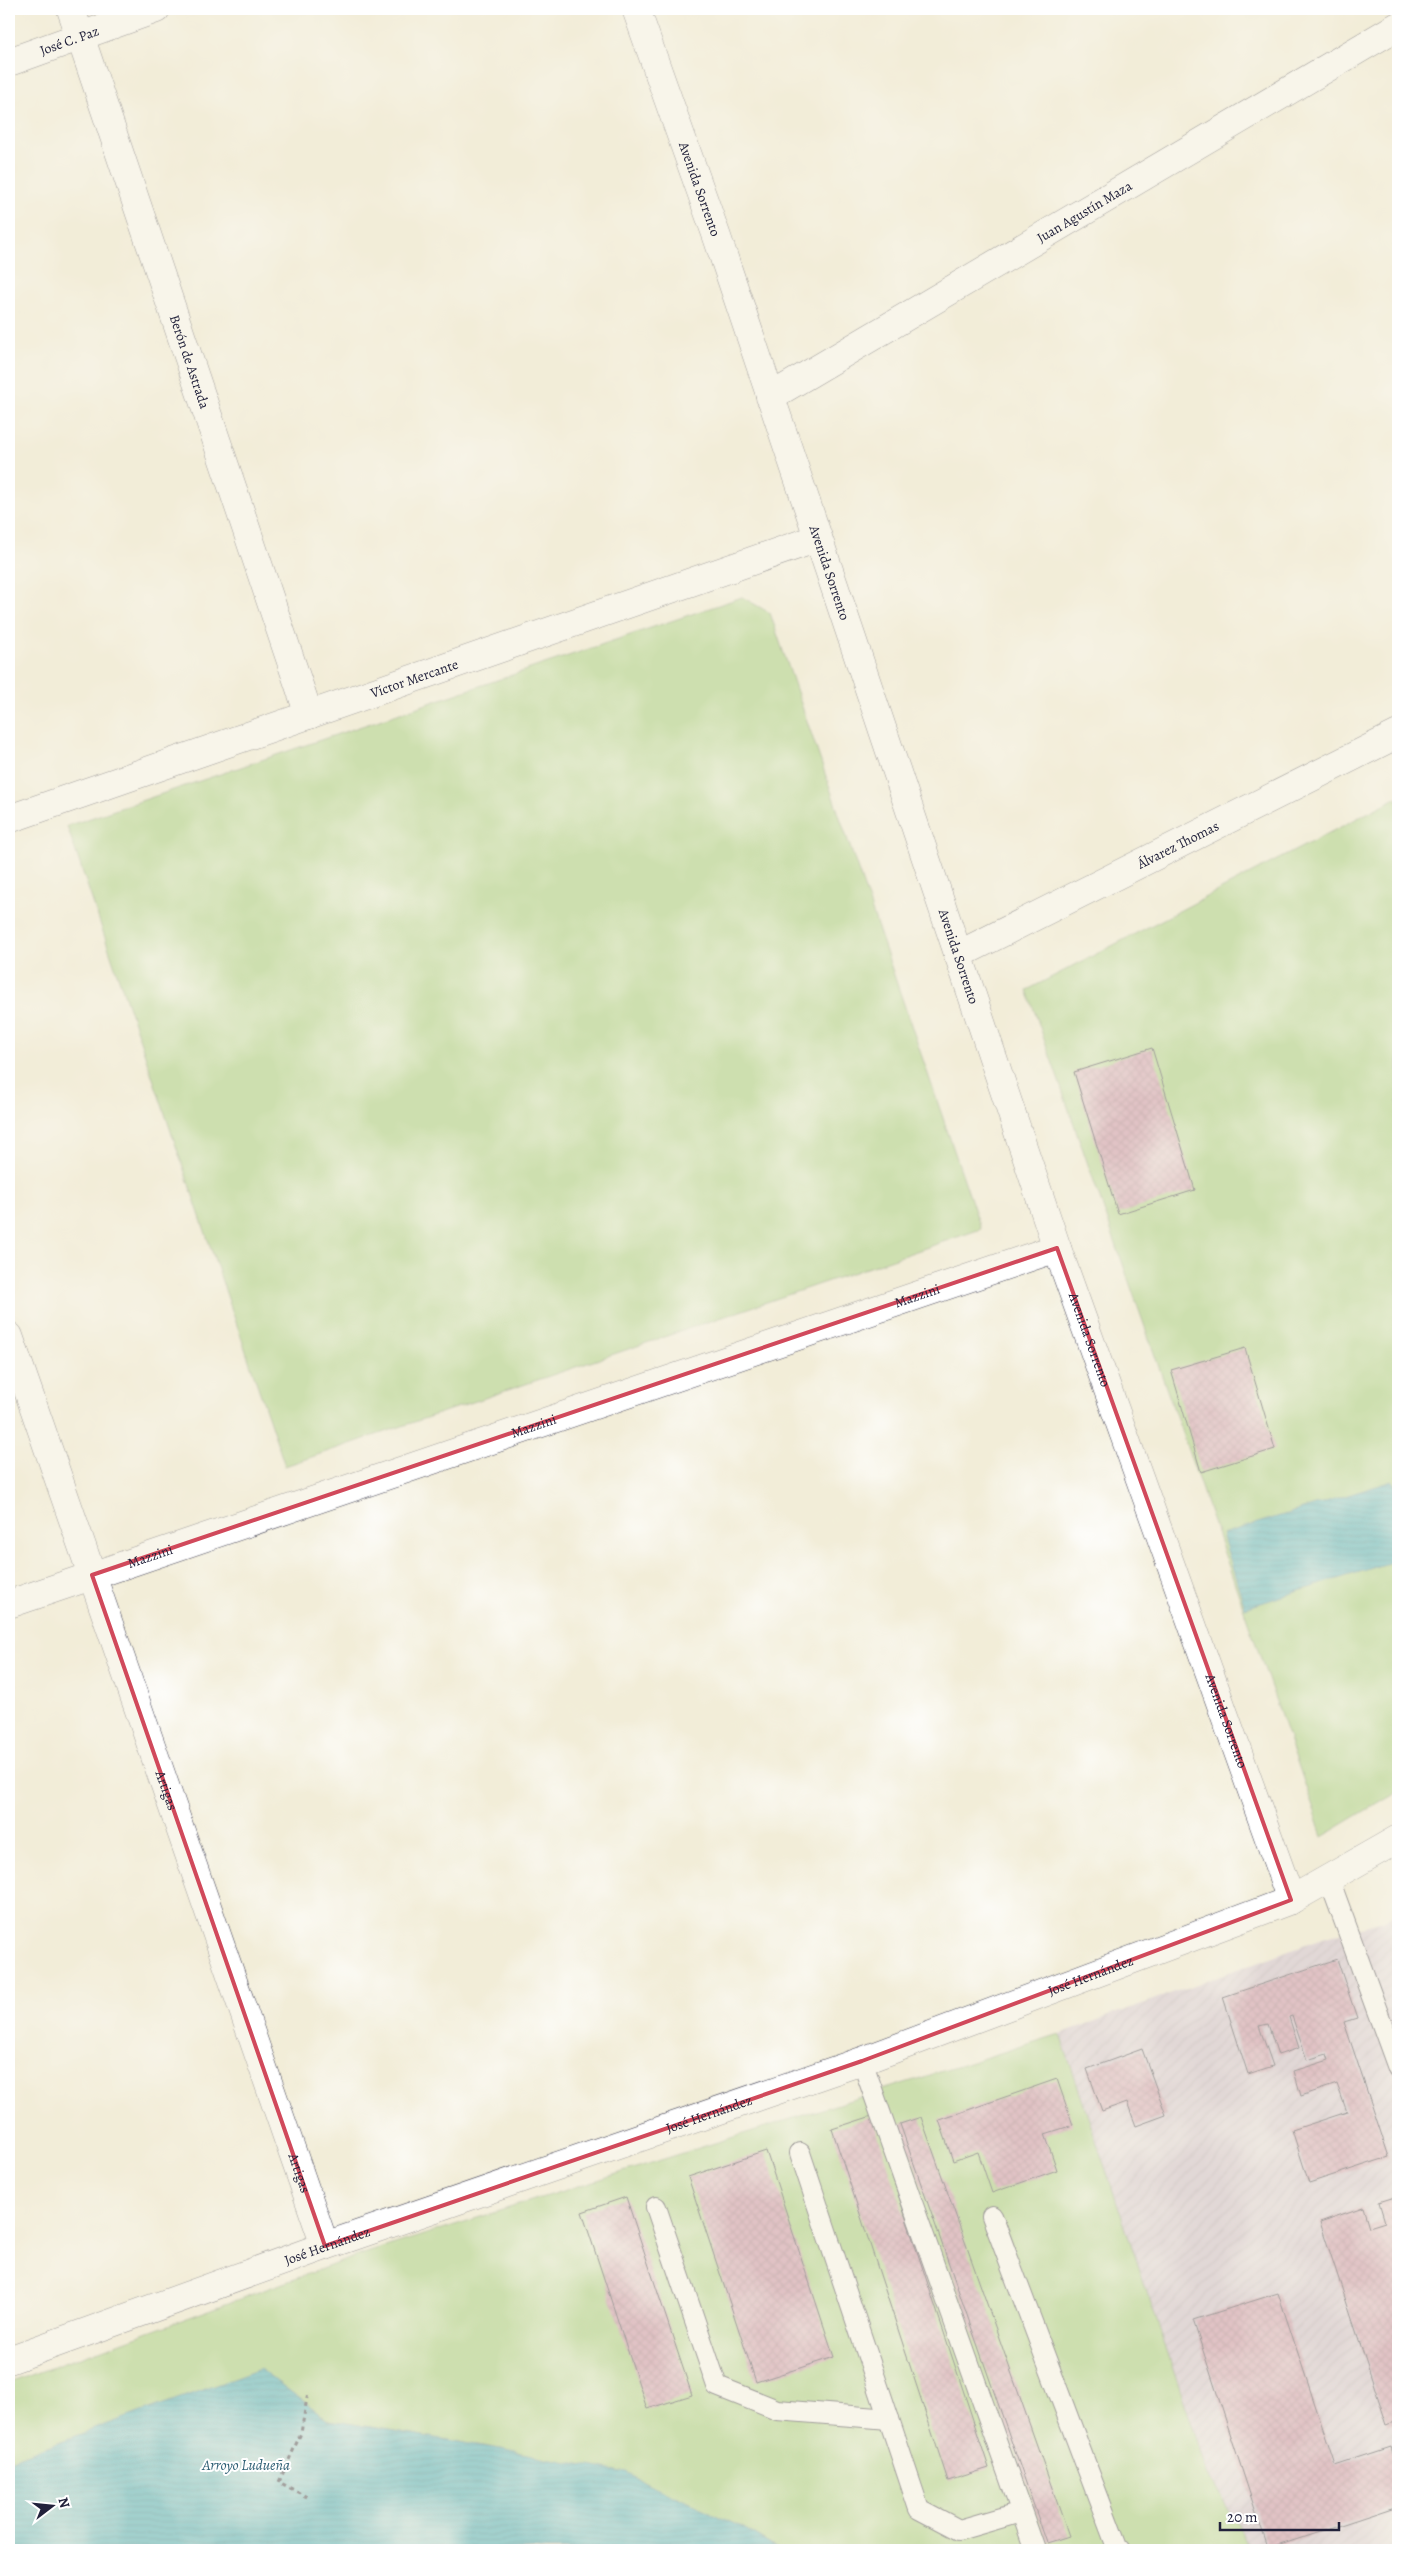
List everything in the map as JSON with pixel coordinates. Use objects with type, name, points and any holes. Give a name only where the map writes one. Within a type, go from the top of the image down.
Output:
[{"type":"street","name":"Berón de Astrada","points":[[71,9],[309,715]]},
{"type":"street","name":"José C. Paz","points":[[9,62],[81,38],[156,9]]},
{"type":"street","name":"Avenida Sorrento","points":[[636,9],[770,397],[1058,1248],[1291,1900]]},
{"type":"street","name":"Juan Agustín Maza","points":[[770,397],[1398,26]]},
{"type":"street","name":"Víctor Mercante","points":[[9,819],[818,538]]},
{"type":"street","name":"Álvarez Thomas","points":[[958,955],[1398,734]]},
{"type":"street","name":"Mazzini","points":[[9,1604],[1058,1248]]},
{"type":"street","name":"Artigas","points":[[9,1336],[325,2246]]},
{"type":"street","name":"José Hernández","points":[[9,2360],[325,2246],[862,2061],[1291,1900],[1398,1839]]},
{"type":"lane","points":[[1329,1879],[1396,2055]]},
{"type":"lane","points":[[862,2061],[1035,2550]]},
{"type":"lane","points":[[800,2153],[919,2509],[959,2530],[1021,2512]]},
{"type":"lane","points":[[656,2207],[717,2386],[777,2410],[889,2419]]},
{"type":"lane","points":[[992,2216],[1115,2549]]},
{"type":"path","points":[[307,2497],[279,2482],[301,2433],[308,2392]]},
{"type":"highlighted area","points":[[1057,1248],[1291,1900],[862,2061],[325,2246],[92,1575]]},
{"type":"shaded area","points":[[1398,1912],[1398,2550],[1259,2550],[1246,2542],[1208,2472],[1060,2034],[1322,1938],[1383,1921]]},
{"type":"green space","points":[[742,597],[770,613],[981,1229],[285,1466],[67,826]]},
{"type":"green space","points":[[1398,797],[1398,1791],[1323,1836],[1027,990]]},
{"type":"green space","points":[[1060,2034],[1208,2472],[1246,2542],[1259,2550],[779,2550],[739,2526],[506,2450],[329,2420],[260,2370],[9,2460],[9,2383],[360,2255]]},
{"type":"water","points":[[1393,1481],[1398,1497],[1398,1560],[1245,1608],[1222,1534]]},
{"type":"water","name":"Arroyo Ludueña","points":[[260,2369],[329,2420],[506,2450],[626,2473],[739,2526],[779,2550],[9,2550],[9,2460]]},
{"type":"building","points":[[1152,1048],[1195,1190],[1118,1214],[1074,1072]]},
{"type":"building","points":[[1245,1348],[1275,1449],[1201,1472],[1171,1370]]},
{"type":"building","points":[[1337,1959],[1357,2018],[1344,2022],[1389,2157],[1309,2183],[1292,2130],[1347,2112],[1337,2084],[1301,2096],[1294,2071],[1329,2060],[1327,2054],[1307,2060],[1292,2016],[1289,2017],[1299,2048],[1278,2055],[1268,2024],[1259,2026],[1273,2066],[1248,2074],[1223,1997]]},
{"type":"building","points":[[1142,2049],[1166,2115],[1136,2126],[1127,2102],[1102,2111],[1087,2069]]},
{"type":"building","points":[[1057,2079],[1073,2125],[1045,2134],[1057,2170],[992,2193],[978,2152],[953,2161],[939,2120]]},
{"type":"building","points":[[872,2116],[989,2468],[948,2481],[832,2129]]},
{"type":"building","points":[[921,2117],[1069,2536],[1047,2543],[900,2124]]},
{"type":"building","points":[[766,2151],[834,2357],[756,2382],[688,2177]]},
{"type":"building","points":[[1398,2196],[1398,2421],[1387,2425],[1320,2222],[1363,2207],[1369,2227],[1385,2222],[1379,2202]]},
{"type":"building","points":[[626,2197],[692,2395],[647,2409],[582,2212]]},
{"type":"building","points":[[1278,2293],[1335,2465],[1390,2447],[1398,2472],[1398,2506],[1268,2549],[1193,2320]]}]
